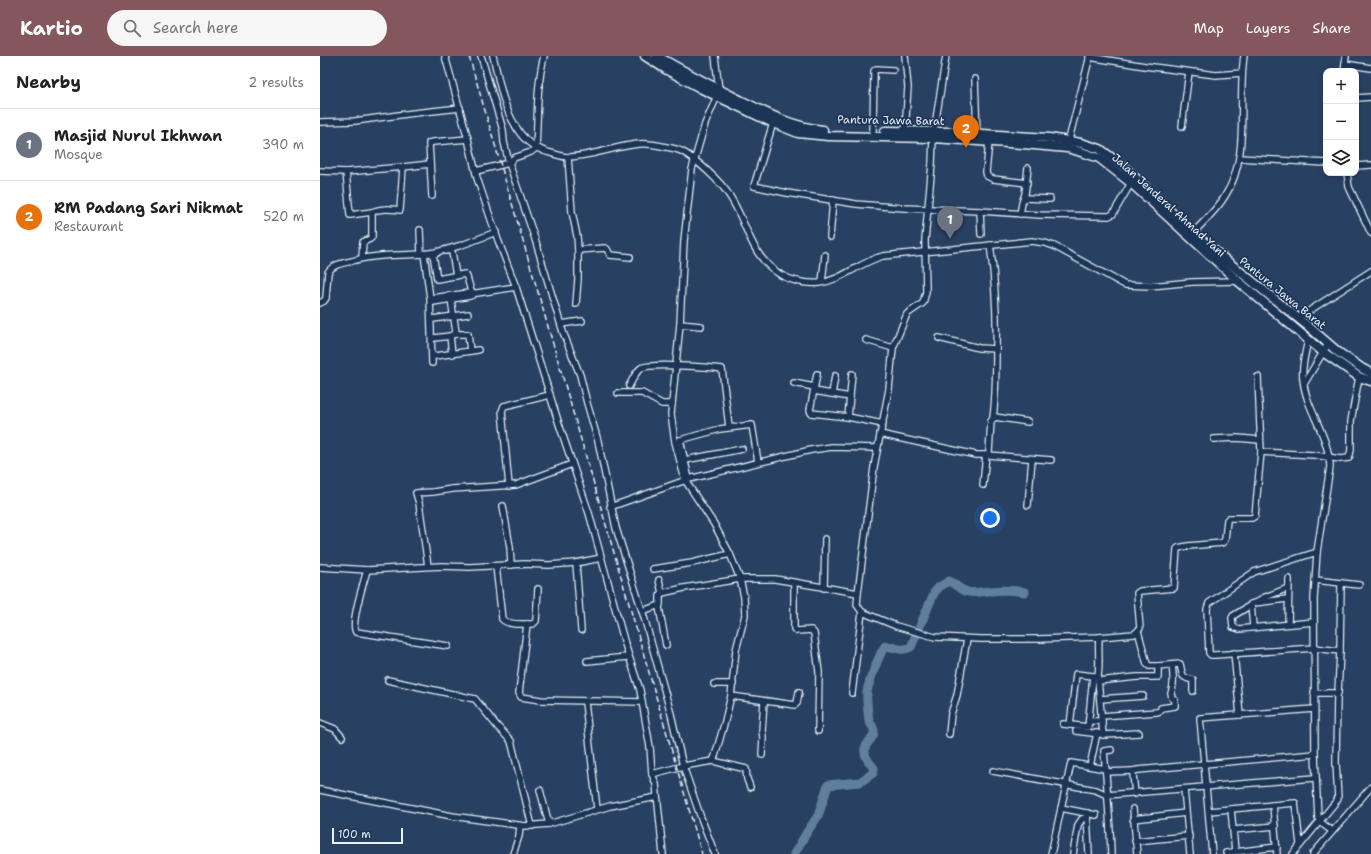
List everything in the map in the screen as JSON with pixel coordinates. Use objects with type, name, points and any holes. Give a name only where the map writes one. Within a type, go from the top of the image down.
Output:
[{"type":"highway","name":"Jalan Jenderal Ahmad Yani","points":[[645,56],[667,70],[718,93],[773,123],[789,130],[808,134],[933,135],[989,142],[1068,144],[1078,150],[1098,158],[1131,183],[1238,281],[1323,352],[1359,377],[1371,382]]},
{"type":"highway","name":"Pantura Jawa Barat","points":[[657,56],[718,93],[800,127],[825,130],[905,131],[933,135],[977,134],[1090,145],[1113,158],[1193,233],[1328,344],[1349,360],[1371,373]]},
{"type":"street","points":[[445,56],[476,171],[516,287],[589,513],[628,657],[640,690],[650,747],[652,774],[656,784],[663,854]]},
{"type":"street","points":[[481,56],[503,130],[509,163],[535,239],[561,324],[580,375],[598,441],[610,507],[642,611],[671,714],[683,766],[715,854]]},
{"type":"street","points":[[493,56],[504,100],[514,124],[527,141],[536,148],[568,157],[640,144],[674,148],[682,151],[694,159],[722,185],[738,210],[752,245],[763,261],[770,268],[796,281],[810,283],[822,282],[843,276],[874,259],[883,256],[968,249],[990,245],[1032,241],[1045,243],[1064,251],[1117,281],[1130,285],[1151,286],[1192,282],[1238,281]]},
{"type":"street","points":[[536,148],[537,97],[544,56]]},
{"type":"street","points":[[712,761],[716,756],[721,739],[731,696],[736,650],[745,615],[744,597],[740,580],[730,554],[714,524],[687,480],[672,424],[672,404],[680,324],[684,241],[689,192],[694,159],[705,124],[718,93],[715,56]]},
{"type":"street","points":[[905,56],[908,87],[905,131]]},
{"type":"street","points":[[946,56],[933,135],[932,164],[926,225],[925,300],[921,305],[907,314],[893,348],[889,389],[877,448],[857,605],[862,612],[896,626],[935,637],[966,639],[1039,639],[1099,637],[1134,634],[1138,631]]},
{"type":"street","points":[[1068,144],[1090,56],[1189,72],[1216,75],[1242,73]]},
{"type":"street","points":[[1193,233],[1226,196],[1232,184],[1240,158],[1242,73],[1244,56]]},
{"type":"street","points":[[1344,68],[1346,56]]},
{"type":"street","points":[[1345,64],[1371,68]]},
{"type":"street","points":[[873,131],[874,72],[876,70],[893,70]]},
{"type":"street","points":[[1182,126],[1189,72]]},
{"type":"street","points":[[975,79],[977,134]]},
{"type":"street","points":[[1359,98],[1371,97]]},
{"type":"street","points":[[320,122],[355,122],[460,108]]},
{"type":"street","points":[[773,123],[754,186],[833,200],[904,208],[1071,216],[1111,215],[1131,183]]},
{"type":"street","points":[[432,196],[429,143],[468,139]]},
{"type":"street","points":[[989,142],[986,172],[988,176],[993,179],[1027,183]]},
{"type":"street","points":[[476,171],[509,163],[514,158],[531,152],[536,148]]},
{"type":"street","points":[[568,157],[572,212],[578,250],[576,304]]},
{"type":"street","points":[[1240,158],[1323,163]]},
{"type":"street","points":[[320,171],[346,172],[430,164]]},
{"type":"street","points":[[1359,166],[1371,165]]},
{"type":"street","points":[[346,172],[350,215],[378,210],[400,210],[403,167]]},
{"type":"street","points":[[1020,214],[1027,183],[1028,168]]},
{"type":"street","points":[[1348,176],[1350,187],[1371,233]]},
{"type":"street","points":[[1024,198],[1050,199]]},
{"type":"street","points":[[830,237],[833,200]]},
{"type":"street","points":[[980,211],[981,234]]},
{"type":"street","points":[[362,258],[363,242],[372,237],[372,212]]},
{"type":"street","points":[[420,230],[430,298],[432,363]]},
{"type":"street","points":[[320,303],[326,298],[328,272],[336,265],[362,258],[423,254],[453,247],[496,232]]},
{"type":"street","points":[[983,485],[987,455],[989,452],[991,421],[993,418],[996,397],[996,287],[990,245]]},
{"type":"street","points":[[578,250],[607,248],[610,255],[630,257]]},
{"type":"street","points":[[437,279],[433,254],[450,250],[452,252],[456,276]]},
{"type":"street","points":[[822,282],[825,255]]},
{"type":"street","points":[[1298,318],[1371,271]]},
{"type":"street","points":[[430,280],[464,274],[466,275],[472,294]]},
{"type":"street","points":[[452,354],[454,316],[451,298],[516,287]]},
{"type":"street","points":[[433,319],[468,314]]},
{"type":"street","points":[[561,324],[582,321]]},
{"type":"street","points":[[680,324],[701,326]]},
{"type":"street","points":[[434,338],[468,334],[470,351]]},
{"type":"street","points":[[939,338],[978,348],[996,349]]},
{"type":"street","points":[[1308,339],[1303,369],[1304,384],[1309,403],[1322,432],[1330,458],[1330,467],[1317,552],[1315,580],[1314,709],[1315,778],[1320,822],[1332,831]]},
{"type":"street","points":[[866,340],[893,348]]},
{"type":"street","points":[[1304,384],[1328,344]]},
{"type":"street","points":[[435,356],[478,350]]},
{"type":"street","points":[[629,386],[640,369],[643,367],[676,366],[722,369],[729,427]]},
{"type":"street","points":[[817,374],[810,410],[811,413],[883,424]]},
{"type":"street","points":[[848,418],[852,374]]},
{"type":"street","points":[[832,394],[834,376]]},
{"type":"street","points":[[1193,691],[1193,680],[1184,677],[1181,674],[1180,664],[1149,666],[1147,664],[1138,631],[1140,628],[1137,593],[1140,591],[1174,588],[1178,548],[1222,543],[1225,540],[1227,520],[1229,518],[1252,518],[1255,516],[1261,452],[1258,377]]},
{"type":"street","points":[[1261,452],[1314,455],[1344,460],[1349,458],[1351,421],[1359,377]]},
{"type":"street","points":[[794,383],[832,394],[850,397]]},
{"type":"street","points":[[618,393],[642,393],[662,404],[672,404]]},
{"type":"street","points":[[509,486],[502,411],[504,406],[550,395]]},
{"type":"street","points":[[993,418],[995,417],[1028,422]]},
{"type":"street","points":[[677,441],[729,427],[752,425],[758,462]]},
{"type":"street","points":[[880,434],[976,455],[1051,460]]},
{"type":"street","points":[[1214,439],[1233,438],[1260,440]]},
{"type":"street","points":[[610,507],[687,480],[821,448],[877,448]]},
{"type":"street","points":[[682,461],[742,449]]},
{"type":"street","points":[[1028,505],[1032,459]]},
{"type":"street","points":[[428,566],[419,504],[416,494],[452,489],[522,484],[535,477],[572,464]]},
{"type":"street","points":[[503,506],[510,547],[511,565]]},
{"type":"street","points":[[824,588],[825,539]]},
{"type":"street","points":[[1317,552],[1254,572],[1209,603],[1207,609],[1209,653],[1211,655],[1234,654],[1314,648],[1340,651]]},
{"type":"street","points":[[653,569],[692,563],[730,554]]},
{"type":"street","points":[[320,567],[367,570],[428,566],[549,565],[576,563],[601,558]]},
{"type":"street","points":[[576,563],[581,630]]},
{"type":"street","points":[[496,566],[502,619],[504,622],[533,624],[536,621],[538,588]]},
{"type":"street","points":[[367,570],[359,598],[354,626],[356,632],[448,646]]},
{"type":"street","points":[[662,593],[684,588],[740,580],[767,579],[858,593]]},
{"type":"street","points":[[1288,579],[1288,624]]},
{"type":"street","points":[[659,580],[662,593],[660,596],[659,607],[666,645]]},
{"type":"street","points":[[1315,580],[1359,585]]},
{"type":"street","points":[[794,583],[794,629],[797,631],[811,630],[814,633],[819,672],[818,732]]},
{"type":"street","points":[[1293,854],[1338,799],[1336,762],[1337,694],[1340,690],[1341,583]]},
{"type":"street","points":[[1258,602],[1263,598],[1288,588]]},
{"type":"street","points":[[1287,599],[1251,604],[1233,616],[1232,622],[1234,629],[1314,622]]},
{"type":"street","points":[[1251,604],[1253,627]]},
{"type":"street","points":[[642,611],[659,607]]},
{"type":"street","points":[[852,693],[862,612]]},
{"type":"street","points":[[527,624],[520,695],[524,698],[585,702],[642,702]]},
{"type":"street","points":[[1063,724],[1088,727],[1096,678],[1099,637]]},
{"type":"street","points":[[949,734],[951,714],[966,639]]},
{"type":"street","points":[[1234,654],[1240,715]]},
{"type":"street","points":[[587,660],[628,657]]},
{"type":"street","points":[[1089,721],[1136,713],[1160,712],[1161,708],[1175,706],[1175,700],[1172,698],[1171,693],[1173,691],[1172,665]]},
{"type":"street","points":[[1070,725],[1076,674],[1096,678],[1158,677],[1158,666]]},
{"type":"street","points":[[1096,678],[1100,699],[1103,735],[1139,733]]},
{"type":"street","points":[[388,680],[475,699],[496,726],[511,741],[532,826]]},
{"type":"street","points":[[714,684],[733,684]]},
{"type":"street","points":[[731,696],[796,705],[799,692]]},
{"type":"street","points":[[1314,692],[1337,694]]},
{"type":"street","points":[[1100,699],[1144,696]]},
{"type":"street","points":[[762,755],[764,701]]},
{"type":"street","points":[[585,702],[597,809]]},
{"type":"street","points":[[1212,854],[1200,718],[1314,709]]},
{"type":"street","points":[[320,722],[336,729],[342,737]]},
{"type":"street","points":[[1076,731],[1099,734],[1090,766]]},
{"type":"street","points":[[1111,750],[1104,751],[1108,787],[1107,795],[1110,813],[1111,854]]},
{"type":"street","points":[[1051,854],[1071,763],[1106,770],[1133,771],[1315,754]]},
{"type":"street","points":[[652,774],[683,766],[712,761],[746,769],[747,779],[750,786]]},
{"type":"street","points":[[993,771],[1096,790],[1107,795],[1135,794],[1315,778]]},
{"type":"street","points":[[1133,771],[1135,794]]},
{"type":"street","points":[[1313,854],[1371,787]]},
{"type":"street","points":[[1184,789],[1190,854]]},
{"type":"street","points":[[320,790],[452,816],[520,826],[549,824],[597,809],[657,797]]},
{"type":"street","points":[[540,790],[549,824]]},
{"type":"street","points":[[1209,811],[1295,803],[1300,844]]},
{"type":"street","points":[[1273,805],[1277,854]]},
{"type":"street","points":[[1061,808],[1087,816],[1096,815]]},
{"type":"street","points":[[1132,809],[1137,854]]},
{"type":"street","points":[[1231,809],[1235,852]]},
{"type":"street","points":[[1133,819],[1186,813]]},
{"type":"street","points":[[1073,854],[1078,825],[1082,819],[1087,816]]},
{"type":"street","points":[[1087,816],[1088,854]]},
{"type":"street","points":[[513,854],[519,836],[520,826]]},
{"type":"street","points":[[1233,830],[1275,826]]},
{"type":"street","points":[[1135,841],[1189,836]]},
{"type":"street","points":[[1226,852],[1277,847]]},
{"type":"waterway","points":[[794,854],[818,816],[828,785],[860,782],[873,773],[874,768],[865,754],[866,745],[874,735],[874,731],[869,720],[867,692],[874,668],[885,646],[901,649],[911,647],[934,593],[939,587],[949,581],[971,593],[1003,590],[1025,592]]},
{"type":"railway","points":[[469,56],[702,854]]},
{"type":"place","name":"RM Padang Sari Nikmat","points":[[966,148]]},
{"type":"place","name":"Masjid Nurul Ikhwan","points":[[950,239]]}]
